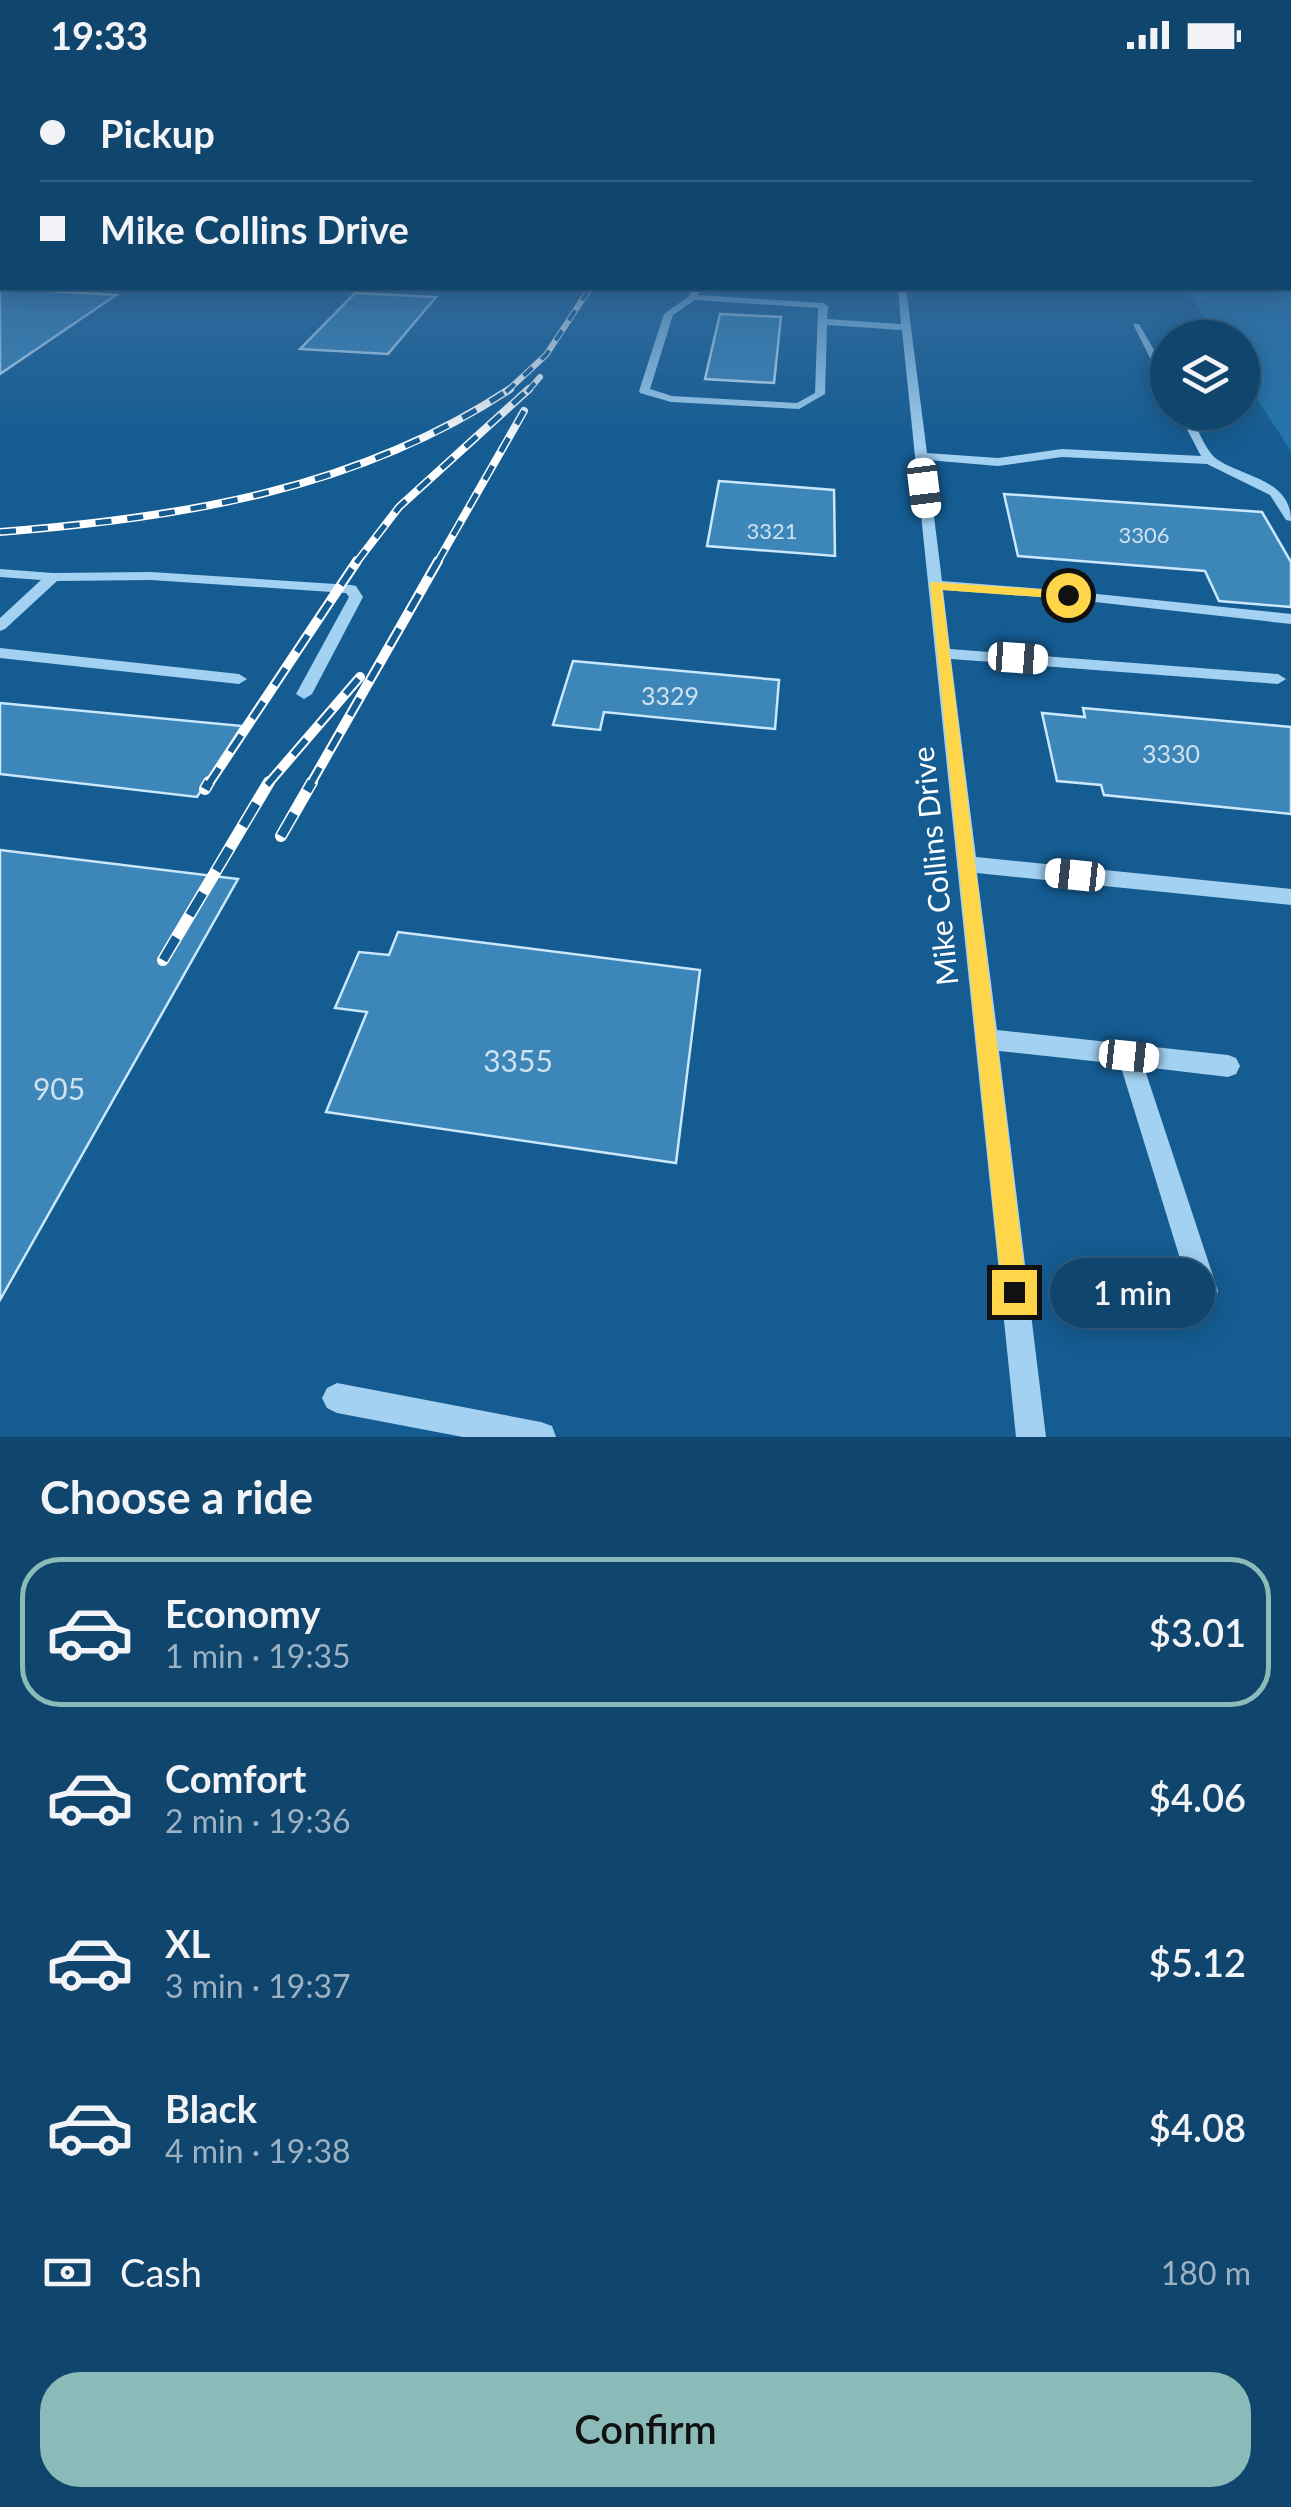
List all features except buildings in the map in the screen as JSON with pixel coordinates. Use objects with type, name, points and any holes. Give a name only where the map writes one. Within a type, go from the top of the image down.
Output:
[{"type":"street","points":[[667,321],[644,391],[655,396],[799,406],[820,394],[823,322],[906,327]]},
{"type":"street","name":"Mike Collins Drive","points":[[905,321],[1030,1437]]},
{"type":"street","points":[[1136,326],[1150,351]]},
{"type":"street","points":[[1193,430],[1209,460]]},
{"type":"street","points":[[921,456],[998,462],[1062,453],[1209,460],[1275,492],[1291,518]]},
{"type":"street","points":[[0,573],[151,576],[351,589],[356,598],[304,694]]},
{"type":"street","points":[[0,626],[53,577]]},
{"type":"street","points":[[935,585],[1291,619]]},
{"type":"street","points":[[0,653],[239,679]]},
{"type":"street","points":[[943,654],[1278,679]]},
{"type":"street","points":[[967,864],[1291,897]]},
{"type":"street","points":[[986,1039],[1228,1066]]},
{"type":"street","points":[[1129,1056],[1204,1292]]},
{"type":"street","points":[[337,1398],[540,1437]]},
{"type":"shaded area","points":[[1260,321],[1291,321],[1291,451],[1260,403]]},
{"type":"railway","points":[[508,390],[546,355],[568,321]]},
{"type":"railway","points":[[527,392],[540,377]]},
{"type":"railway","points":[[356,563],[399,507],[529,389]]},
{"type":"railway","points":[[0,532],[134,518],[265,493],[391,452],[452,424],[508,390]]},
{"type":"railway","points":[[437,563],[524,411]]},
{"type":"railway","points":[[208,785],[357,561]]},
{"type":"railway","points":[[310,785],[438,561]]},
{"type":"railway","points":[[268,784],[360,677]]},
{"type":"railway","points":[[205,789],[209,782]]},
{"type":"railway","points":[[281,836],[312,782]]},
{"type":"railway","points":[[163,960],[268,784]]},
{"type":"route","points":[[1014,1292],[935,585],[1068,595]]}]
